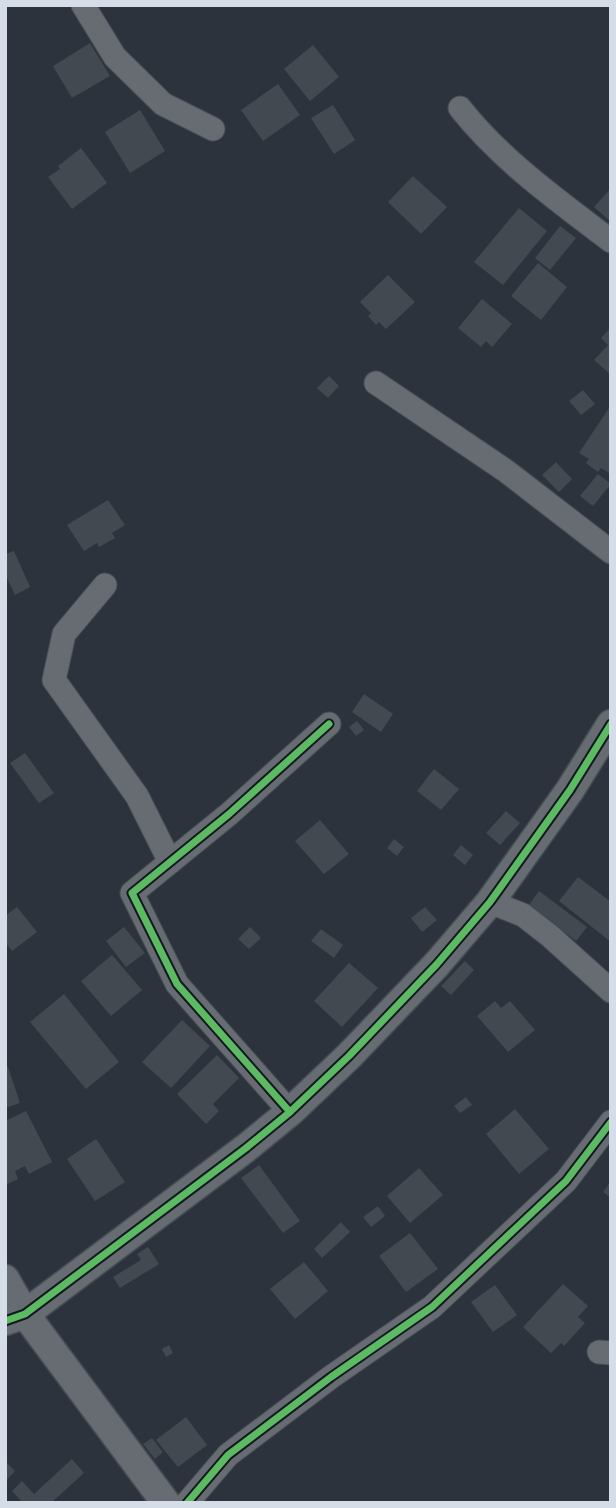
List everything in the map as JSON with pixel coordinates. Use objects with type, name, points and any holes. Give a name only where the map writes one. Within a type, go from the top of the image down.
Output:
[{"type":"street","points":[[83,5],[115,57],[163,104],[213,128]]},
{"type":"street","points":[[460,108],[482,136],[556,200],[611,241]]},
{"type":"street","points":[[376,383],[506,471],[611,552]]},
{"type":"street","points":[[105,585],[64,634],[54,680],[137,796],[170,862]]},
{"type":"street","points":[[15,1318],[186,1195],[290,1112],[349,1056],[428,973],[489,902],[570,790],[611,723]]},
{"type":"street","points":[[290,1112],[177,984],[132,893],[229,814],[329,724]]},
{"type":"street","points":[[489,902],[523,915],[611,991]]},
{"type":"street","points":[[187,1503],[228,1455],[331,1377],[432,1307],[566,1181],[611,1122]]},
{"type":"street","points":[[5,1279],[15,1318],[166,1503]]},
{"type":"building","points":[[90,43],[110,76],[72,98],[53,66]]},
{"type":"building","points":[[313,45],[339,77],[310,101],[284,69]]},
{"type":"building","points":[[278,84],[300,115],[263,141],[241,110]]},
{"type":"building","points":[[333,105],[355,140],[334,154],[311,118]]},
{"type":"building","points":[[140,110],[165,151],[130,173],[105,132]]},
{"type":"building","points":[[81,148],[107,183],[72,209],[48,177]]},
{"type":"building","points":[[413,176],[447,207],[421,234],[388,202]]},
{"type":"building","points":[[611,188],[611,222],[594,207]]},
{"type":"building","points":[[519,208],[547,231],[503,285],[474,262]]},
{"type":"building","points":[[560,226],[576,238],[550,270],[535,258]]},
{"type":"building","points":[[538,263],[567,287],[541,320],[511,296]]},
{"type":"building","points":[[388,275],[415,302],[386,329],[379,322],[376,325],[368,316],[371,313],[360,302]]},
{"type":"building","points":[[482,299],[512,324],[492,347],[486,341],[481,347],[458,328]]},
{"type":"building","points":[[611,327],[611,375],[594,360],[608,345],[601,338]]},
{"type":"building","points":[[329,376],[339,386],[328,398],[317,388]]},
{"type":"building","points":[[583,390],[595,404],[581,415],[569,401]]},
{"type":"building","points":[[611,405],[611,470],[609,473],[601,468],[598,472],[586,463],[589,459],[579,453]]},
{"type":"building","points":[[556,462],[572,479],[559,492],[542,475]]},
{"type":"building","points":[[598,474],[611,484],[593,506],[580,496]]},
{"type":"building","points":[[108,500],[125,525],[112,533],[115,538],[99,547],[97,543],[84,551],[67,525]]},
{"type":"building","points":[[14,551],[30,587],[15,595],[5,574],[5,554]]},
{"type":"building","points":[[364,694],[393,714],[381,732],[352,712]]},
{"type":"building","points":[[357,721],[364,730],[356,736],[349,727]]},
{"type":"building","points":[[25,753],[54,793],[39,803],[10,763]]},
{"type":"building","points":[[434,769],[459,789],[441,810],[417,791]]},
{"type":"building","points":[[506,811],[520,823],[500,845],[486,833]]},
{"type":"building","points":[[320,820],[349,854],[324,874],[295,841]]},
{"type":"building","points":[[394,839],[404,847],[397,856],[387,848]]},
{"type":"building","points":[[461,845],[473,855],[465,865],[453,855]]},
{"type":"building","points":[[578,877],[611,902],[611,942],[559,901]]},
{"type":"building","points":[[539,891],[587,927],[576,941],[529,905]]},
{"type":"building","points":[[17,907],[37,932],[12,951],[5,942],[5,916]]},
{"type":"building","points":[[425,907],[437,920],[422,932],[411,918]]},
{"type":"building","points":[[124,927],[145,953],[126,967],[106,941]]},
{"type":"building","points":[[250,927],[261,938],[249,949],[238,939]]},
{"type":"building","points":[[321,929],[343,945],[334,958],[311,941]]},
{"type":"building","points":[[112,955],[142,990],[111,1016],[81,981]]},
{"type":"building","points":[[465,961],[474,970],[451,995],[441,986]]},
{"type":"building","points":[[349,963],[378,988],[342,1027],[314,1001]]},
{"type":"building","points":[[64,994],[119,1062],[86,1089],[30,1022]]},
{"type":"building","points":[[495,1001],[501,1008],[510,1001],[535,1030],[508,1052],[477,1016]]},
{"type":"building","points":[[182,1020],[210,1046],[171,1088],[142,1062]]},
{"type":"building","points":[[217,1055],[239,1078],[213,1104],[219,1111],[206,1124],[177,1094]]},
{"type":"building","points":[[8,1067],[20,1103],[5,1108],[5,1068]]},
{"type":"building","points":[[466,1097],[472,1105],[460,1113],[454,1106]]},
{"type":"building","points":[[515,1109],[549,1149],[519,1174],[486,1134]]},
{"type":"building","points":[[26,1111],[52,1162],[29,1174],[25,1166],[15,1171],[18,1179],[5,1185],[5,1121]]},
{"type":"building","points":[[96,1139],[125,1182],[95,1201],[67,1159]]},
{"type":"building","points":[[259,1165],[300,1221],[283,1233],[241,1178]]},
{"type":"building","points":[[419,1168],[443,1195],[410,1223],[387,1196]]},
{"type":"building","points":[[611,1181],[611,1198],[603,1192]]},
{"type":"building","points":[[378,1206],[385,1216],[371,1227],[363,1217]]},
{"type":"building","points":[[341,1222],[350,1232],[322,1258],[314,1249]]},
{"type":"building","points":[[410,1233],[438,1269],[406,1292],[379,1256]]},
{"type":"building","points":[[148,1247],[159,1264],[120,1288],[113,1277],[141,1260],[137,1254]]},
{"type":"building","points":[[304,1262],[328,1291],[295,1319],[270,1289]]},
{"type":"building","points":[[563,1284],[588,1306],[578,1317],[585,1323],[564,1346],[561,1343],[551,1353],[523,1327]]},
{"type":"building","points":[[495,1285],[517,1315],[493,1332],[471,1302]]},
{"type":"building","points":[[169,1345],[173,1353],[166,1357],[162,1349]]},
{"type":"building","points":[[186,1417],[207,1445],[178,1467],[156,1440]]},
{"type":"building","points":[[152,1438],[163,1452],[155,1459],[143,1444]]},
{"type":"building","points":[[72,1459],[84,1473],[51,1503],[23,1503],[12,1491],[22,1481],[34,1494]]},
{"type":"building","points":[[5,1461],[15,1471],[5,1482]]},
{"type":"cycle path","points":[[290,1112],[177,984],[132,893],[229,814],[329,724]]},
{"type":"cycle path","points":[[5,1321],[25,1314],[246,1148],[290,1112],[349,1056],[437,964],[490,902],[570,790],[611,724]]},
{"type":"cycle path","points":[[187,1503],[228,1455],[331,1377],[432,1307],[566,1181],[611,1122]]}]
